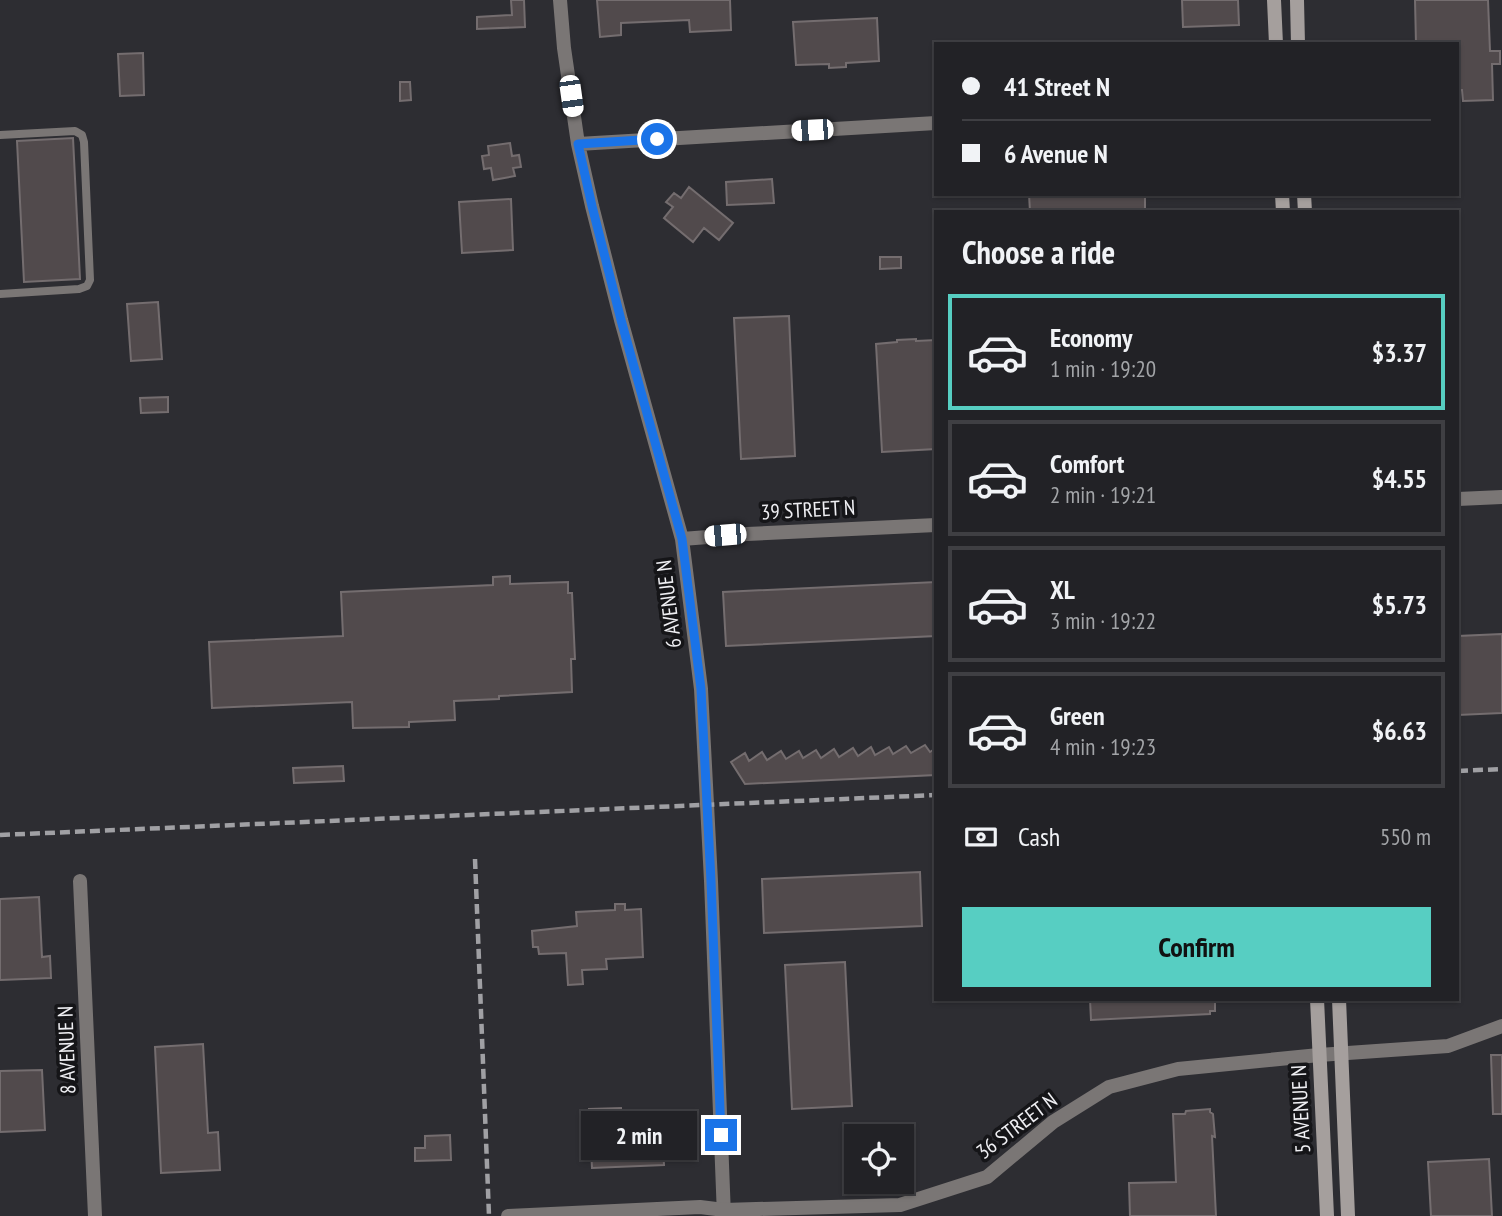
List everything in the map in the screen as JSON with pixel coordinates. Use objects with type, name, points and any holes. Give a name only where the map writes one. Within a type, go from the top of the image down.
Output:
[{"type":"main road","points":[[1274,0],[1276,42]]},
{"type":"main road","points":[[1297,0],[1298,42]]},
{"type":"main road","name":"5 AVENUE N","points":[[1317,1001],[1327,1216]]},
{"type":"main road","name":"5 AVENUE N","points":[[1339,1001],[1348,1216]]},
{"type":"street","name":"6 AVENUE N","points":[[560,0],[578,144],[592,206],[682,539],[701,689],[724,1213]]},
{"type":"street","points":[[578,144],[934,123]]},
{"type":"street","points":[[1459,499],[1502,497]]},
{"type":"street","name":"39 STREET N","points":[[682,539],[934,525]]},
{"type":"street","name":"8 AVENUE N","points":[[80,881],[95,1216]]},
{"type":"street","name":"36 STREET N","points":[[508,1216],[700,1207],[724,1213],[900,1205],[987,1177],[1053,1122],[1109,1087],[1178,1069],[1448,1045],[1502,1026]]},
{"type":"lane","points":[[0,135],[75,131],[82,135],[90,280],[87,286],[79,289],[0,294]]},
{"type":"building","points":[[511,0],[524,0],[525,27],[477,29],[477,17],[512,15]]},
{"type":"building","points":[[597,0],[730,0],[731,30],[690,32],[689,20],[621,23],[621,35],[600,37]]},
{"type":"building","points":[[1182,0],[1238,0],[1239,25],[1183,27]]},
{"type":"building","points":[[1415,0],[1488,0],[1490,51],[1500,51],[1500,64],[1492,64],[1493,100],[1463,101],[1462,90],[1459,90],[1459,42],[1416,42]]},
{"type":"building","points":[[877,18],[879,61],[846,63],[846,67],[829,68],[829,64],[796,65],[793,22]]},
{"type":"building","points":[[143,53],[144,95],[120,96],[118,54]]},
{"type":"building","points":[[400,82],[410,82],[411,100],[400,101]]},
{"type":"building","points":[[73,138],[80,279],[24,282],[17,141]]},
{"type":"building","points":[[510,143],[512,156],[519,155],[521,167],[513,168],[515,176],[493,180],[491,168],[484,169],[482,156],[489,155],[488,146]]},
{"type":"building","points":[[772,179],[774,203],[727,205],[726,182]]},
{"type":"building","points":[[689,187],[733,223],[719,240],[704,228],[693,242],[664,218],[673,207],[666,202],[674,193],[681,198]]},
{"type":"building","points":[[1029,196],[1145,196],[1145,210],[1030,210]]},
{"type":"building","points":[[511,199],[513,250],[462,253],[459,202]]},
{"type":"building","points":[[880,257],[901,257],[901,268],[880,269]]},
{"type":"building","points":[[158,302],[162,359],[131,361],[127,304]]},
{"type":"building","points":[[789,316],[795,456],[741,459],[734,318]]},
{"type":"building","points":[[897,340],[934,340],[934,449],[882,452],[876,344]]},
{"type":"building","points":[[168,397],[168,412],[141,413],[140,398]]},
{"type":"building","points":[[510,576],[510,584],[568,582],[568,593],[572,593],[575,659],[571,659],[572,692],[454,701],[455,720],[409,722],[409,727],[353,728],[352,702],[212,708],[209,642],[343,636],[341,592],[493,585],[493,577]]},
{"type":"building","points":[[934,582],[934,636],[726,646],[723,592]]},
{"type":"building","points":[[1502,634],[1502,713],[1459,715],[1459,636]]},
{"type":"building","points":[[925,745],[930,752],[934,749],[934,775],[745,784],[731,762],[745,753],[749,761],[762,752],[767,760],[781,751],[786,759],[799,751],[803,758],[816,750],[821,758],[834,749],[839,757],[853,748],[858,756],[871,747],[875,755],[889,747],[893,754],[906,746],[911,753]]},
{"type":"building","points":[[343,766],[344,781],[294,783],[293,768]]},
{"type":"building","points":[[920,872],[922,926],[764,933],[762,879]]},
{"type":"building","points":[[39,897],[42,957],[50,956],[51,978],[0,980],[0,899]]},
{"type":"building","points":[[615,904],[625,904],[625,910],[641,909],[643,957],[606,959],[607,969],[582,970],[583,984],[568,985],[566,953],[539,954],[538,947],[533,947],[532,931],[577,926],[576,912],[615,910]]},
{"type":"building","points":[[845,962],[852,1106],[792,1109],[785,965]]},
{"type":"building","points":[[1090,1001],[1215,1001],[1215,1011],[1210,1011],[1210,1014],[1091,1020]]},
{"type":"building","points":[[203,1044],[208,1133],[218,1132],[220,1170],[161,1173],[155,1047]]},
{"type":"building","points":[[1491,1055],[1502,1055],[1502,1114],[1493,1114]]},
{"type":"building","points":[[42,1070],[45,1130],[0,1132],[0,1071]]},
{"type":"building","points":[[621,1108],[623,1146],[663,1144],[664,1165],[592,1168],[589,1109]]},
{"type":"building","points":[[1210,1109],[1215,1137],[1212,1136],[1216,1216],[1130,1216],[1129,1183],[1176,1182],[1173,1114]]},
{"type":"building","points":[[450,1135],[451,1160],[415,1161],[415,1148],[425,1148],[425,1136]]},
{"type":"building","points":[[1489,1159],[1492,1216],[1431,1216],[1428,1162]]},
{"type":"railway","points":[[1459,771],[1502,769]]},
{"type":"railway","points":[[0,835],[934,795]]},
{"type":"railway","points":[[475,859],[489,1216]]},
{"type":"route","points":[[657,139],[578,144],[621,320],[682,539],[701,689],[721,1135]]}]
